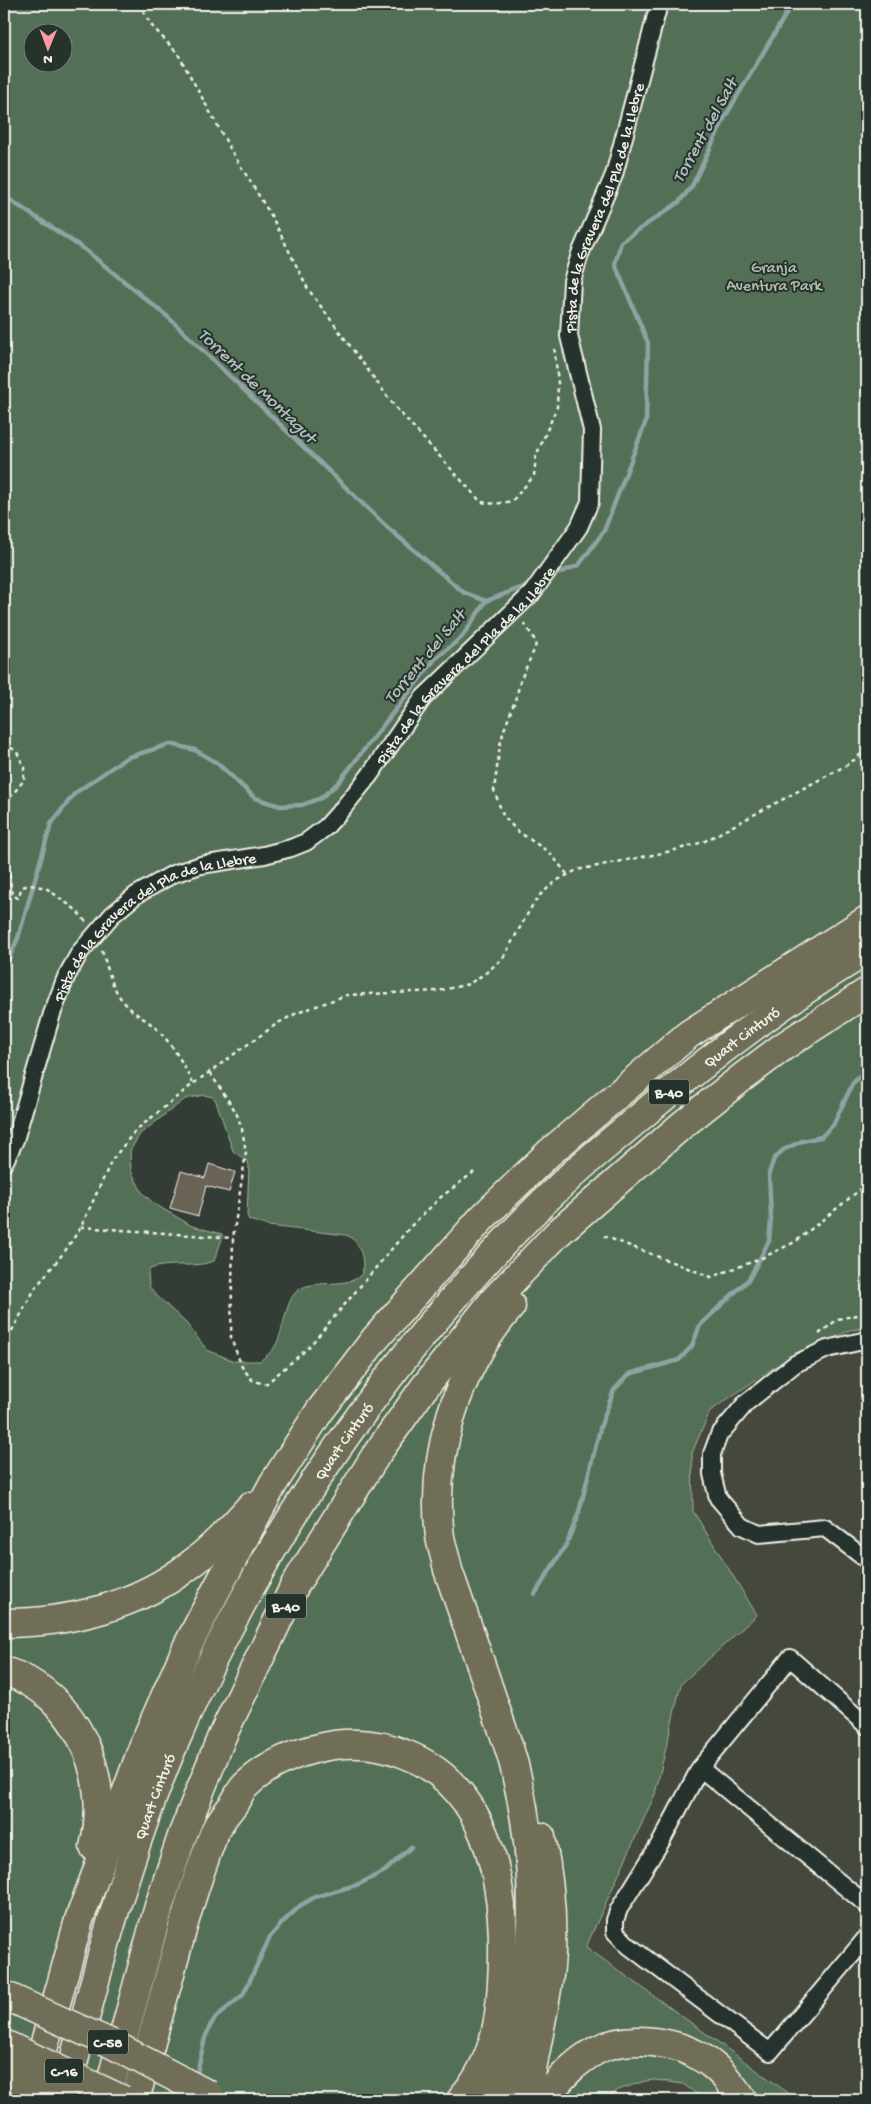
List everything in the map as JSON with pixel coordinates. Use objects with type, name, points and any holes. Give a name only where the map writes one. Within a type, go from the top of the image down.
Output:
[{"type":"highway","points":[[29,2100],[80,1920],[149,1733],[187,1647],[273,1484],[319,1412],[375,1339],[482,1218],[548,1153],[689,1034],[867,920]]},
{"type":"highway","name":"Quart Cinturó","points":[[63,2100],[115,1909],[169,1755],[225,1634],[255,1579],[302,1500],[343,1438],[399,1364],[465,1284],[557,1188],[673,1088],[736,1039],[867,951]]},
{"type":"highway","name":"Quart Cinturó","points":[[106,2100],[159,1906],[182,1836],[222,1736],[296,1585],[376,1455],[423,1389],[494,1300],[558,1233],[681,1126],[744,1076],[784,1046],[867,992]]},
{"type":"highway","points":[[496,2100],[517,2037],[526,1997],[530,1954],[531,1902],[527,1835],[514,1764],[448,1570],[440,1538],[439,1498],[441,1461],[450,1419],[460,1390],[474,1360],[505,1313],[578,1230],[607,1191]]},
{"type":"highway","points":[[4,1623],[59,1619],[103,1610],[139,1596],[191,1564],[218,1540],[273,1484]]},
{"type":"highway","points":[[4,1671],[35,1686],[68,1715],[82,1736],[91,1757],[98,1796],[98,1834],[88,1873],[80,1920]]},
{"type":"highway","points":[[135,2100],[191,1899],[216,1828],[245,1786],[278,1762],[310,1749],[344,1744],[367,1744],[392,1749],[415,1758],[440,1772],[472,1809],[490,1852],[500,1900],[503,1930],[502,1978],[498,2022],[483,2070],[461,2100]]},
{"type":"highway","points":[[514,1764],[531,1795],[536,1813],[549,1874],[551,1905],[550,1967],[527,2100]]},
{"type":"highway","name":"C-58","points":[[4,1995],[108,2042],[215,2099]]},
{"type":"highway","points":[[546,2100],[554,2085],[581,2060],[598,2049],[638,2041],[659,2042],[681,2048],[706,2060],[725,2076],[743,2100]]},
{"type":"highway","name":"C-16","points":[[4,2044],[123,2100]]},
{"type":"highway","name":"C-16","points":[[4,2073],[63,2100]]},
{"type":"street","name":"Pista de la Gravera del Pla de la Llebre","points":[[4,1163],[15,1140],[52,1014],[66,977],[80,952],[112,915],[136,895],[173,874],[201,865],[264,855],[291,848],[306,842],[326,827],[369,776],[424,698],[532,593],[579,527],[590,502],[592,430],[569,336],[572,281],[580,254],[614,175],[659,4]]},
{"type":"street","points":[[867,1340],[827,1349],[794,1364],[746,1403],[719,1435],[712,1454],[712,1474],[718,1498],[742,1526],[759,1534],[825,1528],[867,1560]]},
{"type":"street","points":[[867,1726],[790,1658],[700,1768],[662,1840],[619,1909],[615,1920],[615,1932],[629,1946],[770,2052],[867,1937]]},
{"type":"street","points":[[700,1768],[867,1906]]},
{"type":"path","points":[[139,4],[152,26],[178,54],[232,152],[272,217],[308,288],[396,408],[481,502],[495,504],[512,501],[534,476],[536,456],[557,407],[558,383],[553,350],[555,342]]},
{"type":"path","points":[[515,610],[536,642],[504,730],[494,790],[503,815],[516,830],[556,859],[567,874]]},
{"type":"path","points":[[4,743],[17,752],[24,768],[24,780],[4,805]]},
{"type":"path","points":[[4,1345],[36,1287],[65,1251],[80,1227],[112,1160],[123,1144],[135,1131],[193,1084],[278,1023],[297,1013],[346,995],[438,990],[469,984],[503,958],[540,895],[567,874],[577,870],[672,851],[703,842],[845,766],[857,758],[867,747]]},
{"type":"path","points":[[4,843],[12,894],[18,898],[22,888],[30,885],[46,888],[76,910],[95,934],[121,1000],[136,1015],[154,1027],[170,1044],[183,1063],[193,1084]]},
{"type":"path","points":[[210,1073],[236,1112],[242,1129],[246,1152],[233,1238],[231,1338],[242,1367],[253,1381],[266,1384],[308,1348],[417,1220],[441,1196],[474,1172]]},
{"type":"path","points":[[604,1236],[711,1277],[760,1259],[795,1242],[867,1184]]},
{"type":"path","points":[[80,1227],[233,1238]]},
{"type":"path","points":[[827,1349],[810,1341],[838,1319],[867,1313]]},
{"type":"shaded area","points":[[867,1328],[867,2088],[848,2100],[798,2100],[585,1947],[655,1794],[681,1684],[757,1615],[693,1511],[692,1453],[710,1411],[776,1366],[850,1330]]},
{"type":"shaded area","points":[[655,2080],[683,2084],[705,2100],[604,2100],[618,2090],[645,2081]]},
{"type":"green space","name":"Granja Aventura Park","points":[[4,4],[867,4],[867,1328],[850,1330],[776,1366],[710,1411],[692,1453],[693,1511],[757,1615],[681,1684],[655,1794],[586,1947],[798,2100],[705,2100],[683,2084],[655,2080],[645,2081],[618,2090],[604,2100],[4,2100]],"holes":[[[204,1095],[213,1097],[233,1151],[248,1162],[247,1215],[249,1220],[268,1226],[346,1235],[355,1241],[363,1262],[362,1273],[351,1281],[307,1286],[295,1293],[288,1307],[278,1341],[273,1350],[260,1361],[234,1361],[207,1350],[186,1323],[149,1286],[148,1273],[150,1269],[214,1261],[222,1234],[192,1226],[153,1203],[142,1192],[131,1171],[130,1151],[140,1134],[185,1099]]]},
{"type":"building","points":[[209,1164],[235,1172],[229,1192],[206,1186],[198,1216],[170,1208],[181,1171],[205,1178]]},
{"type":"waterway","name":"Torrent del Salt","points":[[552,576],[579,565],[604,531],[646,421],[648,343],[615,264],[621,242],[679,202],[692,186],[725,117],[792,4]]},
{"type":"waterway","name":"Torrent de Montagut","points":[[4,196],[84,249],[168,317],[387,527],[463,592],[486,601]]},
{"type":"waterway","name":"Torrent del Salt","points":[[4,970],[18,938],[51,824],[75,793],[126,758],[170,744],[195,750],[217,763],[255,798],[280,806],[302,805],[321,798],[338,783],[435,659],[462,637],[486,601],[531,584]]},
{"type":"waterway","points":[[535,1594],[567,1543],[579,1512],[601,1425],[614,1390],[629,1374],[679,1360],[692,1346],[700,1325],[749,1279],[769,1241],[771,1219],[769,1173],[774,1159],[783,1150],[802,1141],[821,1137],[833,1125],[853,1083],[867,1070]]},
{"type":"waterway","points":[[196,2077],[205,2038],[210,2026],[216,2017],[243,1995],[270,1937],[283,1922],[301,1905],[315,1897],[359,1884],[385,1871],[411,1847]]}]
